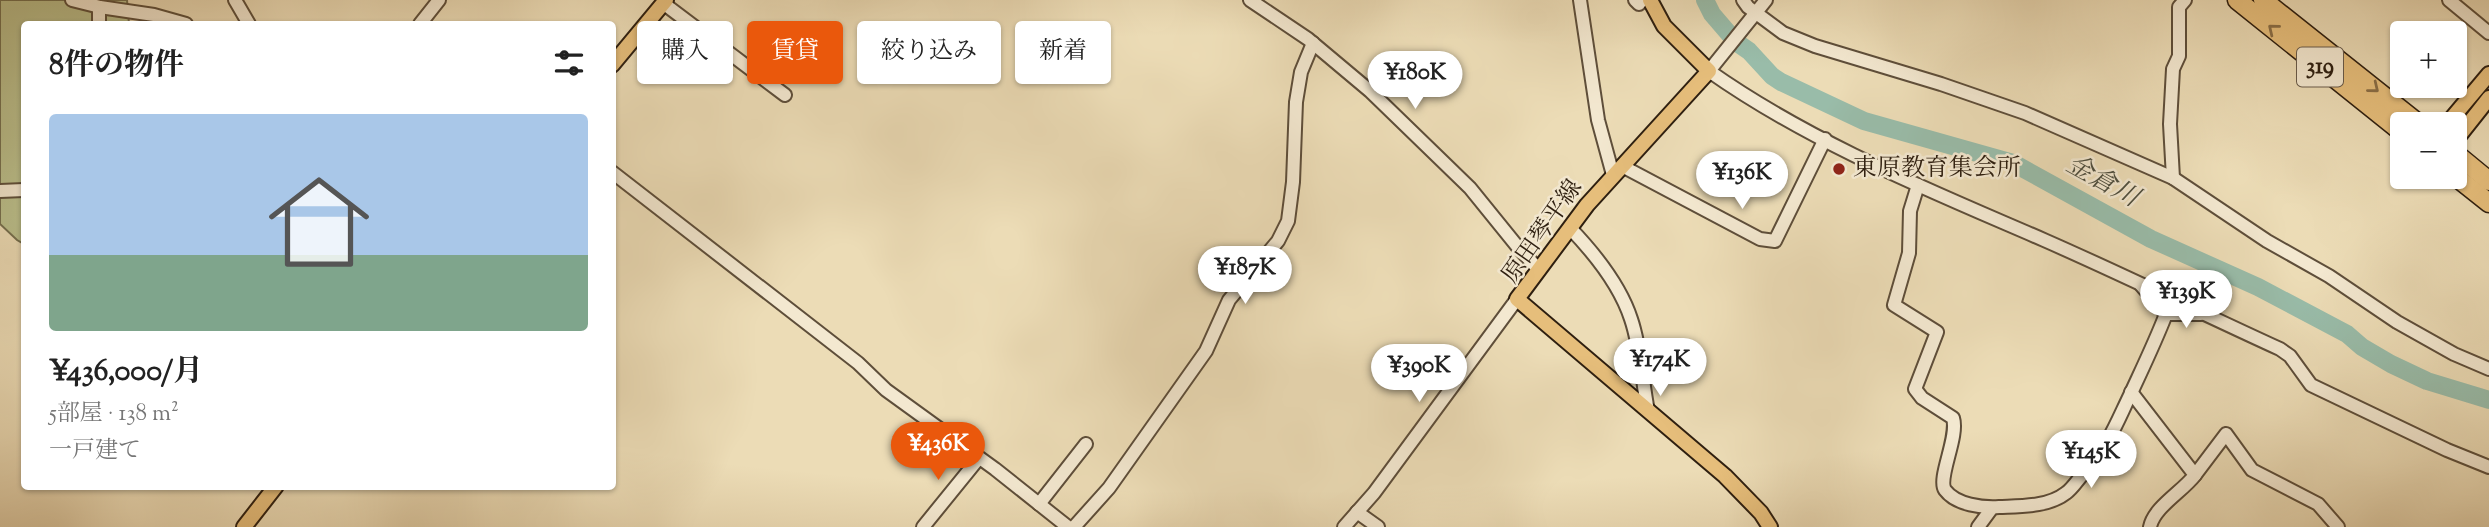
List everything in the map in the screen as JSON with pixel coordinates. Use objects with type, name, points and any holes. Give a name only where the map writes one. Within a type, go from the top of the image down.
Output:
[{"type":"highway","name":"319","points":[[2237,0],[2390,123]]},
{"type":"highway","name":"319","points":[[2263,0],[2404,112]]},
{"type":"highway","points":[[2467,163],[2489,181]]},
{"type":"highway","points":[[2467,186],[2489,203]]},
{"type":"main road","points":[[1650,0],[1664,26],[1712,67]]},
{"type":"main road","points":[[616,60],[664,2]]},
{"type":"main road","name":"原田琴平線","points":[[1712,67],[1658,130],[1617,170],[1517,299],[1725,476],[1761,513],[1767,526]]},
{"type":"main road","points":[[2457,112],[2489,74]]},
{"type":"main road","points":[[2467,126],[2489,98]]},
{"type":"main road","points":[[247,526],[273,490]]},
{"type":"street","points":[[72,0],[175,21]]},
{"type":"street","points":[[234,0],[247,21]]},
{"type":"street","points":[[422,21],[439,0]]},
{"type":"street","points":[[1250,0],[1313,43],[1370,91],[1470,188],[1539,270]]},
{"type":"street","points":[[1580,0],[1598,120],[1617,170],[1759,239],[1775,241],[1825,139]]},
{"type":"street","points":[[1635,0],[1639,4],[1642,0]]},
{"type":"street","points":[[1743,0],[1755,13],[1783,33],[1815,46],[1929,80],[2025,113],[2173,178],[2267,241],[2329,276],[2397,322],[2454,354],[2489,369]]},
{"type":"street","points":[[1766,0],[1712,67],[1759,105],[1918,185],[2139,282],[2280,349],[2290,356],[2311,385],[2447,450],[2489,467]]},
{"type":"street","points":[[2173,178],[2170,124],[2173,69],[2179,56],[2179,7],[2185,0]]},
{"type":"street","points":[[2449,0],[2489,33]]},
{"type":"street","points":[[664,2],[785,95]]},
{"type":"street","points":[[99,7],[99,21]]},
{"type":"street","points":[[1074,527],[1109,488],[1206,351],[1229,300],[1278,241],[1288,221],[1293,182],[1296,102],[1301,72],[1313,43]]},
{"type":"street","points":[[616,175],[858,363],[886,390],[1068,527]]},
{"type":"street","points":[[1918,185],[1910,211],[1909,253],[1894,305],[1937,332],[1915,389],[1922,398],[1953,418],[1954,439],[1943,484],[1946,492],[1969,505],[1992,508],[2032,505],[2050,501],[2066,493],[2104,450],[2117,428],[2166,314]]},
{"type":"street","points":[[0,191],[21,190]]},
{"type":"street","points":[[1570,228],[1602,266],[1627,309],[1635,333],[1648,411]]},
{"type":"street","points":[[2139,282],[2166,314],[2206,314]]},
{"type":"street","points":[[1345,527],[1517,299]]},
{"type":"street","points":[[2131,392],[2195,475]]},
{"type":"street","points":[[2150,527],[2152,517],[2186,486],[2226,434],[2252,470],[2318,504],[2338,527]]},
{"type":"street","points":[[1039,504],[1086,444]]},
{"type":"street","points":[[923,527],[979,458]]},
{"type":"street","points":[[1978,527],[1992,508]]},
{"type":"street","points":[[1357,512],[1378,527]]},
{"type":"green space","points":[[0,0],[127,0],[129,21],[21,21],[21,242],[0,224]]},
{"type":"waterway","name":"金倉川","points":[[1705,0],[1712,14],[1736,42],[1781,82],[1864,121],[2013,163],[2151,239],[2258,287],[2347,334],[2362,347],[2391,364],[2427,381],[2489,400]]},
{"type":"place","name":"東原教育集会所","points":[[1839,169]]}]
